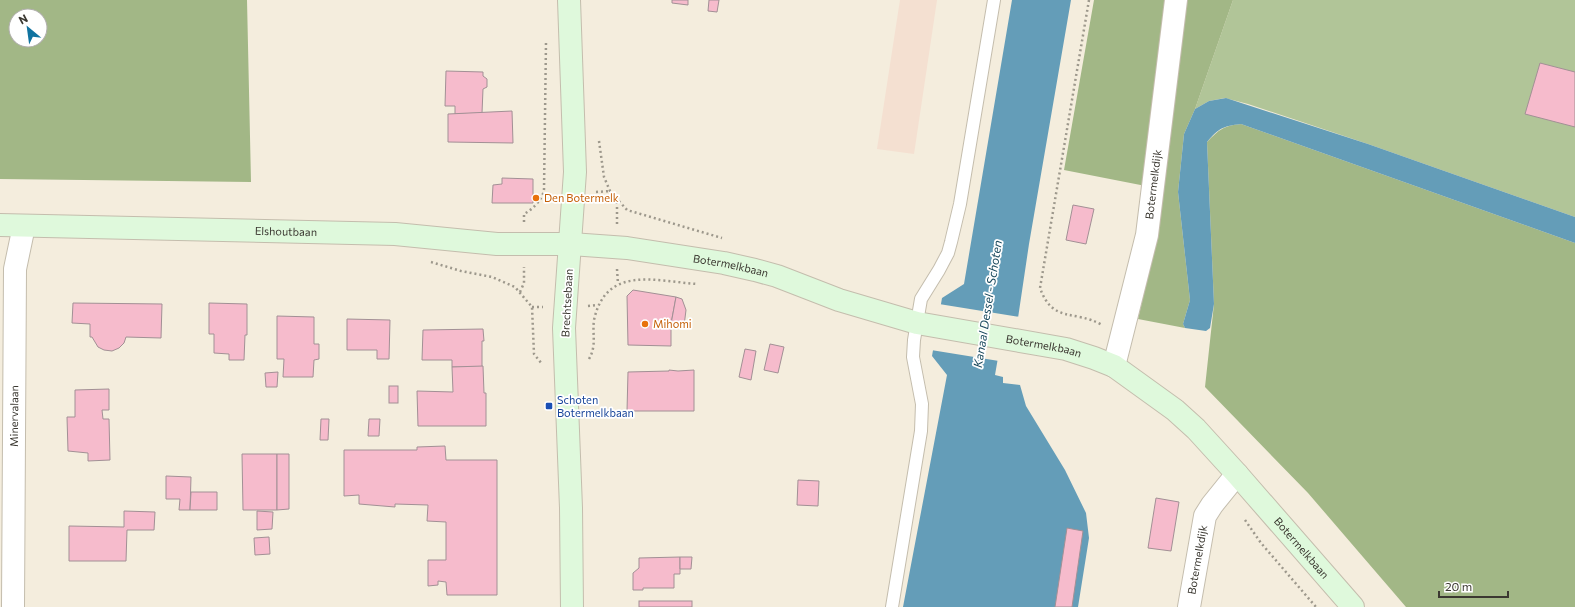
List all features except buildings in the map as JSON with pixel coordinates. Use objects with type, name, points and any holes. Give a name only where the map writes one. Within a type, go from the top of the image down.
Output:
[{"type":"main road","name":"Brechtsebaan","points":[[569,0],[576,172],[564,328],[571,508],[572,607]]},
{"type":"main road","name":"Elshoutbaan","points":[[0,225],[395,234],[497,244],[571,244]]},
{"type":"main road","name":"Botermelkbaan","points":[[571,244],[627,248],[724,263],[777,276],[839,300],[924,325],[1066,349],[1114,366],[1175,410],[1196,429],[1353,607]]},
{"type":"street","name":"Botermelkdijk","points":[[1114,366],[1147,235],[1176,0]]},
{"type":"street","name":"Minervalaan","points":[[13,607],[15,269],[24,226]]},
{"type":"street","name":"Botermelkdijk","points":[[1189,607],[1205,516],[1237,474]]},
{"type":"lane","points":[[892,607],[921,431],[922,404],[912,351],[924,325],[921,299],[939,270],[951,242],[960,204],[994,0]]},
{"type":"path","points":[[1089,0],[1040,288],[1045,301],[1054,310],[1095,321],[1107,328]]},
{"type":"path","points":[[524,216],[524,214],[533,208],[544,193],[546,170],[546,39]]},
{"type":"path","points":[[602,170],[610,191],[617,201]]},
{"type":"path","points":[[595,192],[610,191]]},
{"type":"path","points":[[544,193],[550,192]]},
{"type":"path","points":[[520,292],[524,283],[524,270]]},
{"type":"path","points":[[598,305],[605,294],[618,284],[631,280],[698,284]]},
{"type":"path","points":[[1242,517],[1261,543],[1316,607]]},
{"type":"shaded area","points":[[900,0],[937,0],[914,154],[877,149]]},
{"type":"green space","points":[[0,0],[247,0],[251,182],[0,179]]},
{"type":"green space","points":[[1094,0],[1233,0],[1195,109],[1184,134],[1178,192],[1190,300],[1183,324],[1185,328],[1138,319],[1156,241],[1161,189],[1064,170]]},
{"type":"green space","points":[[1233,0],[1575,0],[1575,217],[1368,144],[1248,104],[1225,98],[1209,101],[1195,109]]},
{"type":"green space","points":[[1241,124],[1575,243],[1575,607],[1406,607],[1308,493],[1205,387],[1214,304],[1207,142],[1222,129]]},
{"type":"water","name":"Kanaal Dessel - Schoten","points":[[1012,0],[1071,0],[1029,244],[1018,318],[1005,317],[995,375],[1003,377],[1003,383],[1020,385],[1026,406],[1065,470],[1086,513],[1089,538],[1078,607],[903,607],[947,375],[932,356],[942,298],[964,284]]},
{"type":"water","points":[[1226,98],[1368,144],[1575,217],[1575,243],[1241,124],[1230,126],[1222,128],[1207,142],[1214,304],[1210,328],[1206,331],[1185,328],[1183,324],[1190,300],[1178,192],[1184,134],[1195,109],[1209,101]]},
{"type":"pier","points":[[939,304],[1020,317],[1018,320],[1007,319],[999,361],[931,350]]},
{"type":"place","name":"Den Botermelk","points":[[536,198]]},
{"type":"place","name":"Mihomi","points":[[645,324]]},
{"type":"place","name":"Schoten Botermelkbaan","points":[[549,406]]}]
